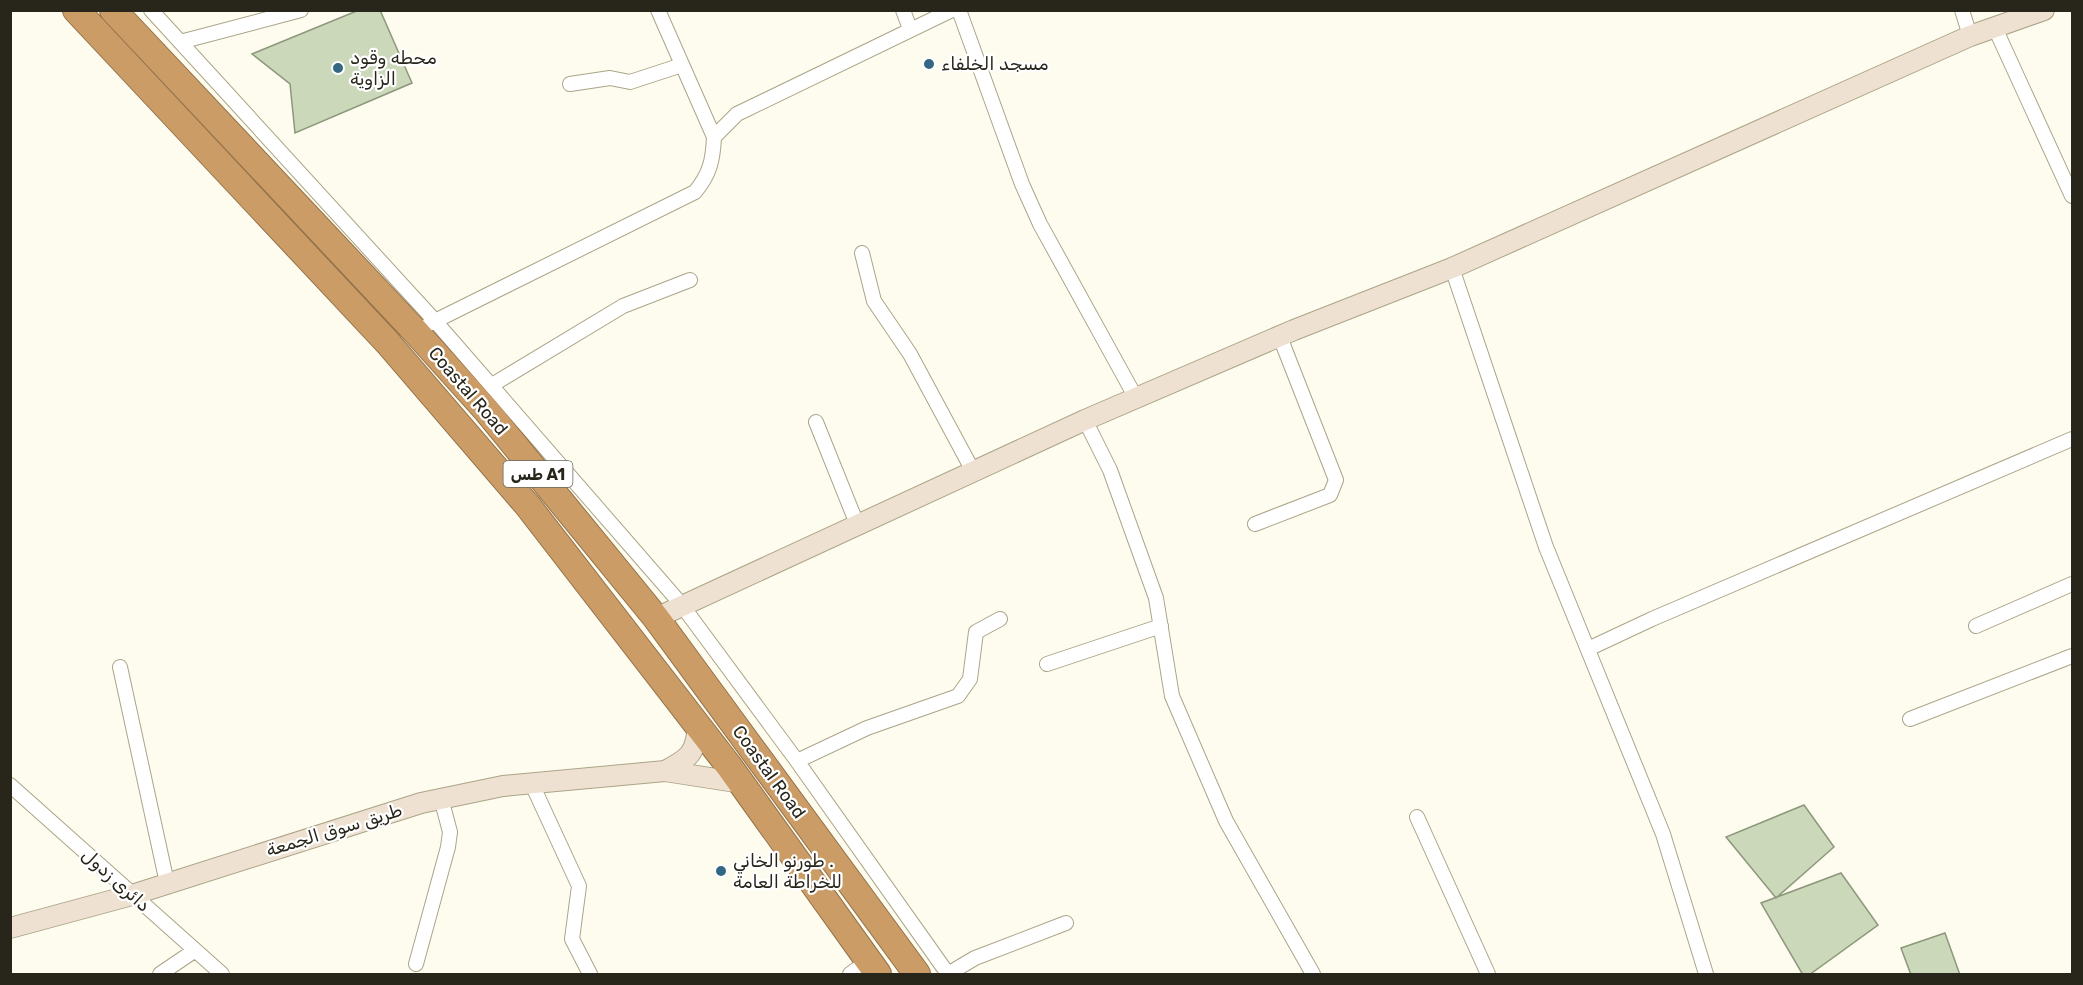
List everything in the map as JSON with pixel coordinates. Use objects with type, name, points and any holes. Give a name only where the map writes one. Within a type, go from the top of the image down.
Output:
[{"type":"highway","name":"Coastal Road","points":[[76,10],[388,343],[528,506],[742,783],[866,970]]},
{"type":"highway","name":"Coastal Road","points":[[113,10],[425,325],[486,410],[656,618],[917,975]]},
{"type":"street","points":[[151,10],[425,325],[492,385],[681,604],[797,761],[948,974],[975,958],[1066,923]]},
{"type":"street","points":[[180,42],[301,10]]},
{"type":"street","points":[[388,343],[695,192],[707,178],[713,159],[714,137],[658,10]]},
{"type":"street","points":[[903,10],[910,29]]},
{"type":"street","points":[[714,137],[737,114],[952,10]]},
{"type":"street","points":[[959,10],[1022,184],[1050,243],[1136,398]]},
{"type":"street","points":[[1962,10],[1970,36]]},
{"type":"street","points":[[656,618],[681,604],[1085,420],[1280,337],[1452,268],[1970,36],[2044,10]]},
{"type":"street","points":[[1995,28],[2073,196]]},
{"type":"street","points":[[570,84],[610,78],[630,82],[682,65]]},
{"type":"street","points":[[862,253],[874,301],[910,354],[973,471]]},
{"type":"street","points":[[1452,268],[1546,547],[1663,834],[1706,975]]},
{"type":"street","points":[[492,385],[623,306],[690,280]]},
{"type":"street","points":[[1255,524],[1330,495],[1336,480],[1280,337]]},
{"type":"street","points":[[1085,420],[1110,470],[1156,598],[1172,696],[1213,795],[1313,975]]},
{"type":"street","points":[[816,422],[857,524]]},
{"type":"street","points":[[1588,649],[1652,619],[2073,439]]},
{"type":"street","points":[[1976,626],[2073,584]]},
{"type":"street","points":[[797,761],[867,728],[958,696],[970,679],[976,632],[1000,619]]},
{"type":"street","points":[[1047,664],[1161,626]]},
{"type":"street","points":[[1910,719],[2073,656]]},
{"type":"street","points":[[120,667],[167,883]]},
{"type":"street","name":"طريق سوق الجمعة","points":[[665,771],[685,761],[696,746],[698,725]]},
{"type":"street","name":"طريق سوق الجمعة","points":[[10,928],[132,895],[441,798],[531,782],[665,771],[742,783]]},
{"type":"street","points":[[531,782],[579,886],[572,939],[590,975]]},
{"type":"street","name":"دائرى زدول","points":[[10,785],[222,975]]},
{"type":"street","points":[[416,963],[430,921],[448,847],[450,832],[441,798]]},
{"type":"street","points":[[1417,817],[1488,975]]},
{"type":"street","points":[[160,975],[194,951]]},
{"type":"building","name":"محطه وقود الزاوية","points":[[359,10],[380,10],[412,83],[295,133],[290,84],[252,54]]},
{"type":"building","points":[[1804,805],[1834,847],[1776,898],[1726,837]]},
{"type":"building","points":[[1841,873],[1878,925],[1809,975],[1803,975],[1761,903]]},
{"type":"building","points":[[1945,933],[1960,975],[1911,975],[1901,948]]},
{"type":"place","name":"مسجد الخلفاء","points":[[929,64]]},
{"type":"place","name":"محطه وقود الزاوية","points":[[338,68]]},
{"type":"place","name":"طورنو الخاني . للخراطة العامة","points":[[721,871]]}]
